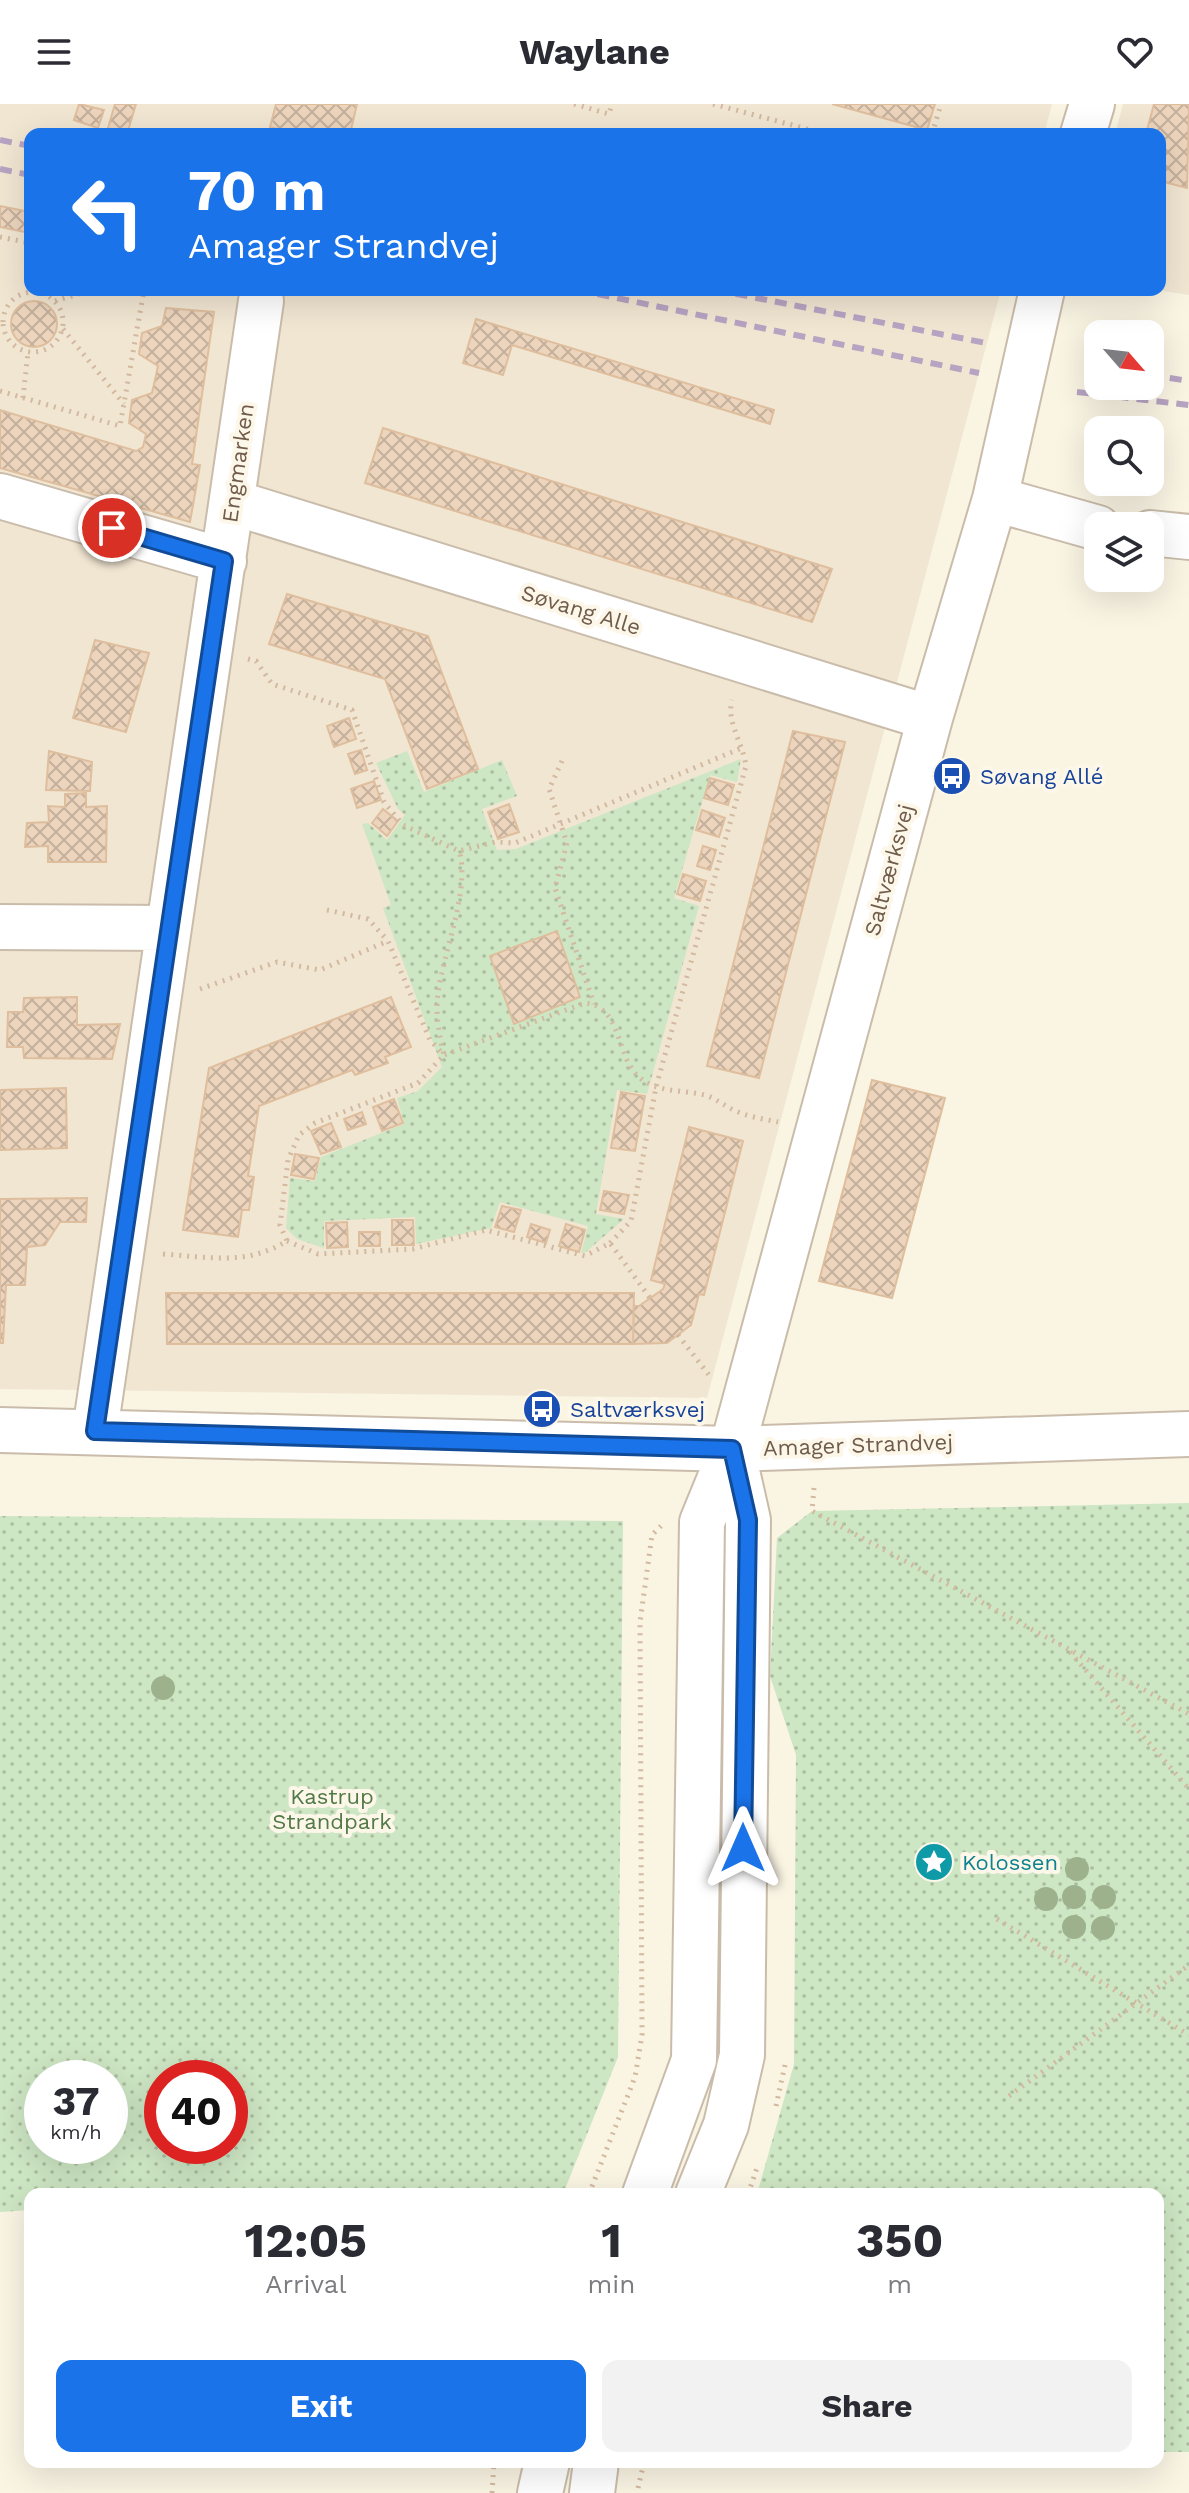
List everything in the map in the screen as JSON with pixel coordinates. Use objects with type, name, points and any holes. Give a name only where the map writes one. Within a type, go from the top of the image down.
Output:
[{"type":"street","points":[[1085,128],[1092,104]]},
{"type":"street","name":"Saltværksvej","points":[[732,1449],[930,718],[995,499],[1041,296]]},
{"type":"street","name":"Engmarken","points":[[95,1431],[261,301]]},
{"type":"street","points":[[0,496],[224,561]]},
{"type":"street","points":[[995,499],[1084,524]]},
{"type":"street","name":"Søvang Alle","points":[[232,502],[930,718]]},
{"type":"street","points":[[1164,534],[1189,537]]},
{"type":"street","points":[[0,927],[169,928]]},
{"type":"street","name":"Amager Strandvej","points":[[0,1430],[732,1449],[1189,1434]]},
{"type":"street","points":[[647,2188],[694,2060],[702,1522],[732,1449]]},
{"type":"street","points":[[700,2188],[726,2125],[742,2055],[748,1520],[732,1449]]},
{"type":"street","points":[[540,2493],[546,2468]]},
{"type":"street","points":[[592,2493],[595,2468]]},
{"type":"path","points":[[574,104],[609,114],[612,104]]},
{"type":"path","points":[[713,104],[803,128]]},
{"type":"path","points":[[934,128],[941,104]]},
{"type":"path","points":[[0,237],[24,242]]},
{"type":"path","points":[[24,294],[2,309],[1,320],[7,339],[28,352],[53,345],[63,328],[63,318],[55,301],[48,296]]},
{"type":"path","points":[[55,301],[71,296]]},
{"type":"path","points":[[0,391],[120,426],[143,296]]},
{"type":"path","points":[[63,328],[124,404]]},
{"type":"path","points":[[23,398],[28,352]]},
{"type":"path","points":[[210,650],[256,661],[272,684],[352,710],[384,802],[403,825],[459,851],[495,842],[515,843],[744,747]]},
{"type":"path","points":[[594,1004],[585,1003],[444,1055],[418,1083],[315,1123],[299,1135],[288,1160],[280,1225],[287,1241],[318,1254],[413,1249],[486,1230],[585,1256],[610,1243],[631,1221],[656,1087],[746,766],[744,747],[728,712],[745,661]]},
{"type":"path","points":[[562,761],[549,789],[567,843],[555,888],[594,1004],[615,1025],[628,1063],[637,1076],[656,1087],[708,1096],[737,1112],[818,1132]]},
{"type":"path","points":[[444,1055],[437,995],[460,882],[463,861],[459,851]]},
{"type":"path","points":[[327,910],[368,919],[388,941],[430,1040],[444,1055]]},
{"type":"path","points":[[159,995],[189,993],[277,962],[320,970],[388,941]]},
{"type":"path","points":[[122,1251],[232,1259],[263,1255],[287,1241]]},
{"type":"path","points":[[610,1243],[650,1298]]},
{"type":"path","points":[[817,1447],[812,1511],[1189,1714]]},
{"type":"path","points":[[591,2188],[635,2077],[642,2035],[640,1622],[652,1535],[662,1525]]},
{"type":"path","points":[[1067,1649],[1189,1789]]},
{"type":"path","points":[[997,1919],[1189,2035]]},
{"type":"path","points":[[1009,2096],[1189,1965]]},
{"type":"path","points":[[492,2493],[494,2468]]},
{"type":"path","points":[[636,2493],[642,2468]]},
{"type":"shaded area","points":[[0,104],[1052,104],[1046,128],[24,128],[24,296],[999,296],[707,1398],[0,1389]]},
{"type":"shaded area","points":[[1123,104],[1189,104],[1189,295],[1166,291],[1166,128],[1117,128]]},
{"type":"green space","points":[[407,751],[424,792],[502,760],[517,796],[482,809],[497,850],[516,849],[741,759],[737,782],[710,775],[674,898],[699,906],[647,1094],[617,1090],[596,1214],[624,1219],[586,1252],[581,1253],[588,1226],[500,1202],[491,1228],[416,1244],[415,1217],[324,1221],[324,1248],[297,1239],[286,1228],[290,1178],[315,1181],[321,1157],[404,1124],[397,1098],[418,1091],[442,1067],[383,908],[391,905],[362,824],[368,823],[387,840],[405,815],[398,809],[376,763]]},
{"type":"green space","points":[[1189,1503],[1189,2452],[1164,2452],[1164,2188],[759,2188],[794,2064],[796,1755],[770,1676],[777,1538],[812,1511]]},
{"type":"green space","name":"Kastrup Strandpark","points":[[0,1516],[623,1521],[618,2057],[565,2188],[24,2188],[24,2210],[0,2212]]},
{"type":"building","points":[[79,104],[104,110],[98,128],[74,120]]},
{"type":"building","points":[[115,104],[136,104],[129,128],[108,128]]},
{"type":"building","points":[[276,104],[357,104],[351,128],[270,127]]},
{"type":"building","points":[[832,104],[935,104],[928,128]]},
{"type":"building","points":[[1154,104],[1189,104],[1187,188],[1166,183],[1166,128],[1148,128]]},
{"type":"building","points":[[0,206],[24,211],[24,232],[0,227]]},
{"type":"building","points":[[34,301],[50,308],[57,324],[50,340],[34,347],[18,340],[11,324],[18,308]]},
{"type":"building","points":[[166,308],[214,312],[192,464],[200,465],[190,522],[0,468],[0,410],[136,451],[143,447],[146,434],[129,423],[132,400],[152,393],[158,366],[139,354],[142,333],[162,326]]},
{"type":"building","points":[[476,319],[774,410],[770,424],[512,345],[503,375],[463,363]]},
{"type":"building","points":[[383,428],[832,569],[812,622],[365,483]]},
{"type":"building","points":[[287,594],[428,636],[478,769],[427,789],[385,679],[269,644]]},
{"type":"building","points":[[95,640],[149,653],[126,732],[73,718]]},
{"type":"building","points":[[349,718],[356,739],[334,747],[327,726]]},
{"type":"building","points":[[793,731],[845,742],[759,1078],[707,1066]]},
{"type":"building","points":[[361,750],[367,770],[355,774],[348,754]]},
{"type":"building","points":[[49,751],[92,762],[90,791],[46,790]]},
{"type":"building","points":[[710,778],[734,785],[728,805],[704,798]]},
{"type":"building","points":[[374,781],[381,800],[357,808],[351,789]]},
{"type":"building","points":[[86,793],[86,807],[107,806],[106,862],[48,862],[48,846],[25,847],[27,823],[49,822],[48,806],[65,807],[65,794]]},
{"type":"building","points":[[509,804],[519,832],[498,839],[488,812]]},
{"type":"building","points":[[383,809],[398,821],[387,836],[372,823]]},
{"type":"building","points":[[702,810],[725,818],[719,837],[696,830]]},
{"type":"building","points":[[703,846],[716,850],[710,870],[697,866]]},
{"type":"building","points":[[683,874],[706,881],[700,901],[677,894]]},
{"type":"building","points":[[557,931],[580,997],[514,1024],[490,956]]},
{"type":"building","points":[[77,997],[77,1025],[120,1024],[112,1059],[24,1058],[23,1047],[7,1047],[8,1012],[23,1012],[24,998]]},
{"type":"building","points":[[391,997],[411,1047],[385,1057],[388,1063],[355,1075],[352,1070],[259,1106],[248,1176],[254,1177],[249,1210],[242,1210],[238,1237],[183,1230],[209,1068]]},
{"type":"building","points":[[872,1080],[945,1098],[892,1298],[819,1281]]},
{"type":"building","points":[[66,1088],[67,1148],[0,1150],[0,1090]]},
{"type":"building","points":[[621,1092],[645,1096],[635,1151],[611,1148]]},
{"type":"building","points":[[394,1099],[403,1123],[382,1131],[373,1107]]},
{"type":"building","points":[[362,1112],[366,1124],[348,1130],[344,1119]]},
{"type":"building","points":[[331,1123],[341,1147],[321,1154],[311,1131]]},
{"type":"building","points":[[689,1127],[743,1141],[704,1295],[699,1294],[691,1325],[667,1343],[633,1344],[634,1305],[639,1306],[663,1289],[665,1284],[651,1280]]},
{"type":"building","points":[[295,1154],[319,1158],[314,1179],[291,1175]]},
{"type":"building","points":[[604,1191],[629,1195],[624,1214],[600,1210]]},
{"type":"building","points":[[87,1198],[86,1222],[60,1222],[45,1245],[27,1247],[25,1285],[6,1285],[3,1343],[0,1343],[0,1199]]},
{"type":"building","points":[[502,1206],[521,1210],[514,1232],[495,1227]]},
{"type":"building","points":[[392,1220],[413,1220],[414,1245],[392,1245]]},
{"type":"building","points":[[347,1222],[348,1247],[327,1248],[326,1223]]},
{"type":"building","points":[[531,1224],[550,1230],[546,1243],[527,1237]]},
{"type":"building","points":[[566,1224],[585,1230],[579,1252],[559,1246]]},
{"type":"building","points":[[359,1232],[380,1232],[380,1246],[359,1246]]},
{"type":"building","points":[[166,1293],[634,1293],[633,1344],[167,1344]]},
{"type":"railway","points":[[0,140],[24,145]]},
{"type":"railway","points":[[0,169],[24,174]]},
{"type":"railway","points":[[607,296],[979,373]]},
{"type":"railway","points":[[747,296],[986,343]]},
{"type":"railway","points":[[1164,377],[1189,381]]},
{"type":"railway","points":[[1077,392],[1189,405]]},
{"type":"place","name":"Søvang Allé","points":[[952,776]]},
{"type":"place","name":"Saltværksvej","points":[[542,1409]]},
{"type":"place","name":"Kolossen","points":[[934,1862]]},
{"type":"route","points":[[112,528],[224,561],[95,1431],[732,1449],[748,1520],[743,1848]]}]
